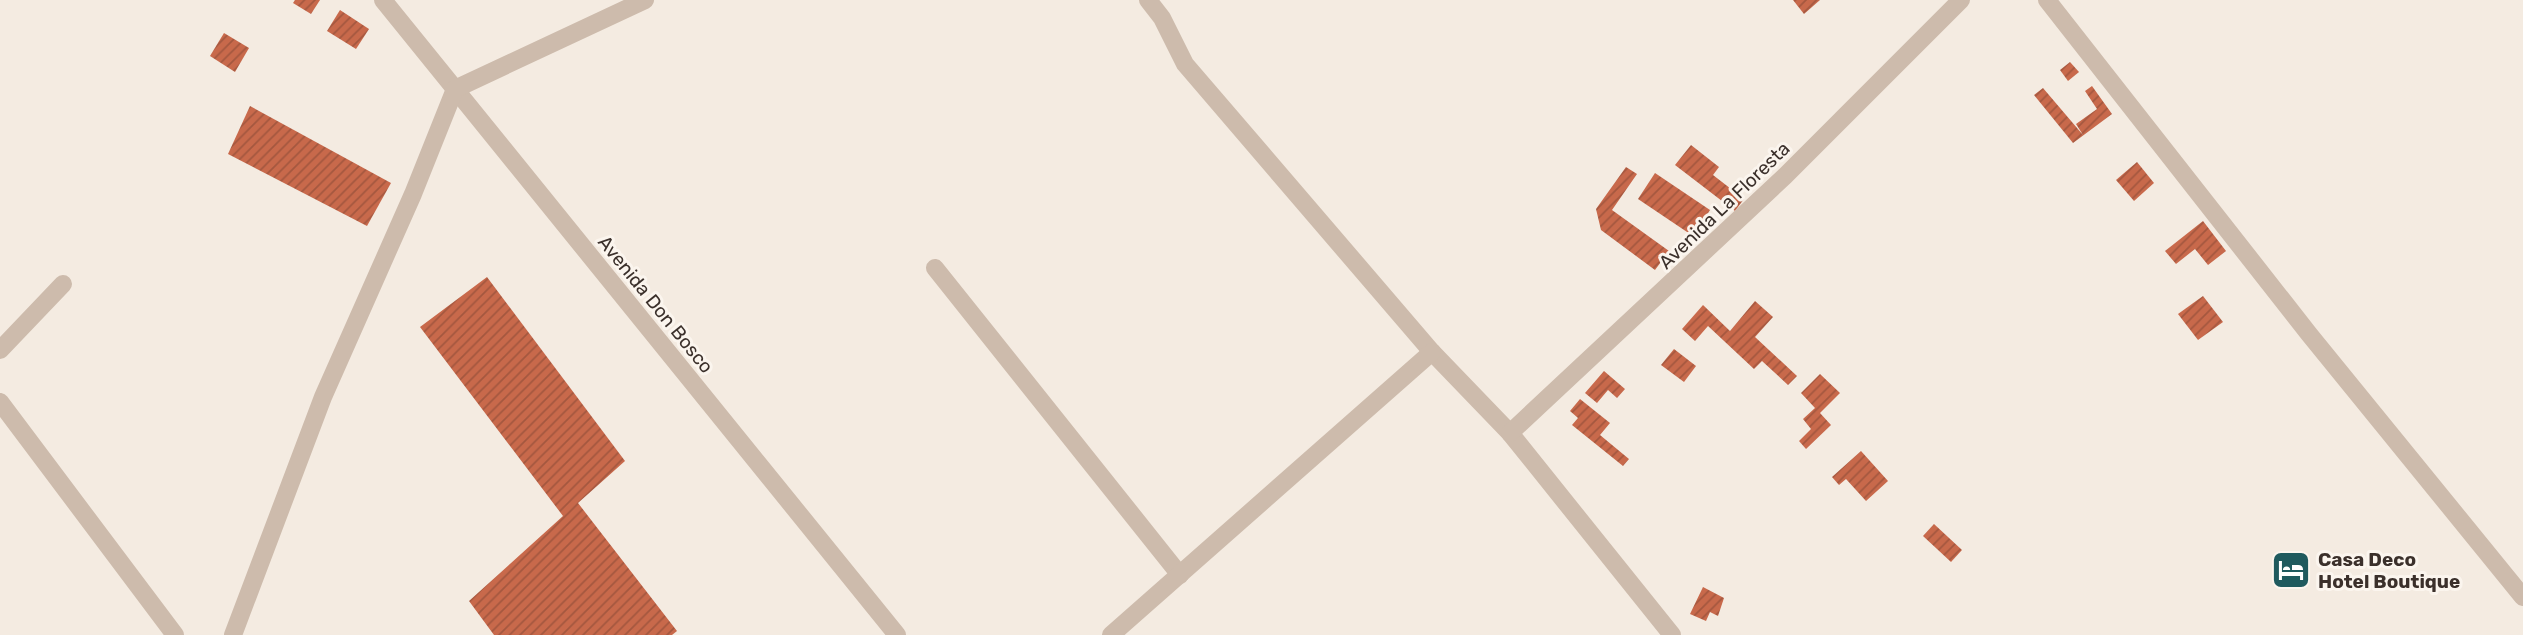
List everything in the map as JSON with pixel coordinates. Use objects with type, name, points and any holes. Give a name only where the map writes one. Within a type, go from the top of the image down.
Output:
[{"type":"street","name":"Avenida Don Bosco","points":[[383,0],[897,635]]},
{"type":"street","points":[[233,635],[323,397],[413,194],[455,89],[645,0]]},
{"type":"street","points":[[1149,0],[1162,18],[1185,64],[1433,352],[1510,433],[1672,635]]},
{"type":"street","name":"Avenida La Floresta","points":[[1510,433],[1785,176],[1961,0]]},
{"type":"street","points":[[2047,0],[2309,334],[2523,597]]},
{"type":"street","points":[[935,268],[1180,575]]},
{"type":"street","points":[[0,350],[63,284]]},
{"type":"street","points":[[1111,635],[1433,352]]},
{"type":"street","points":[[0,402],[175,635]]},
{"type":"building","points":[[295,0],[320,0],[311,14],[293,3]]},
{"type":"building","points":[[1793,0],[1820,0],[1804,14]]},
{"type":"building","points":[[340,10],[369,29],[356,49],[327,31]]},
{"type":"building","points":[[224,33],[249,48],[235,72],[210,56]]},
{"type":"building","points":[[2070,62],[2079,72],[2068,81],[2060,70]]},
{"type":"building","points":[[2092,86],[2112,114],[2073,143],[2034,95],[2043,88],[2083,135],[2076,124],[2097,109],[2085,91]]},
{"type":"building","points":[[250,106],[391,183],[367,226],[228,154]]},
{"type":"building","points":[[1691,145],[1719,167],[1713,175],[1744,199],[1735,211],[1675,165]]},
{"type":"building","points":[[2137,162],[2154,183],[2134,201],[2116,180]]},
{"type":"building","points":[[1626,167],[1637,174],[1612,210],[1669,251],[1655,270],[1601,230],[1596,209]]},
{"type":"building","points":[[1655,173],[1710,210],[1693,236],[1638,199]]},
{"type":"building","points":[[2203,221],[2226,251],[2208,265],[2195,249],[2176,264],[2165,251]]},
{"type":"building","points":[[487,277],[625,461],[578,503],[677,631],[672,635],[494,635],[469,601],[563,516],[420,327]]},
{"type":"building","points":[[2203,296],[2223,322],[2198,340],[2178,314]]},
{"type":"building","points":[[1755,301],[1773,317],[1755,337],[1797,376],[1788,385],[1762,361],[1754,369],[1708,326],[1695,341],[1682,329],[1703,305],[1730,331]]},
{"type":"building","points":[[1674,349],[1696,366],[1684,382],[1661,365]]},
{"type":"building","points":[[1604,371],[1625,389],[1617,398],[1608,390],[1597,403],[1585,393]]},
{"type":"building","points":[[1820,374],[1840,393],[1820,413],[1831,425],[1806,449],[1799,441],[1811,429],[1803,419],[1815,408],[1801,393]]},
{"type":"building","points":[[1580,399],[1610,423],[1600,435],[1629,459],[1623,466],[1572,425],[1578,418],[1570,411]]},
{"type":"building","points":[[1861,451],[1888,481],[1866,501],[1846,479],[1839,485],[1832,477]]},
{"type":"building","points":[[1934,524],[1962,550],[1951,562],[1923,536]]},
{"type":"building","points":[[1703,587],[1724,598],[1718,616],[1710,612],[1706,621],[1690,614]]},
{"type":"place","name":"Casa Deco Hotel Boutique","points":[[2291,570]]}]
